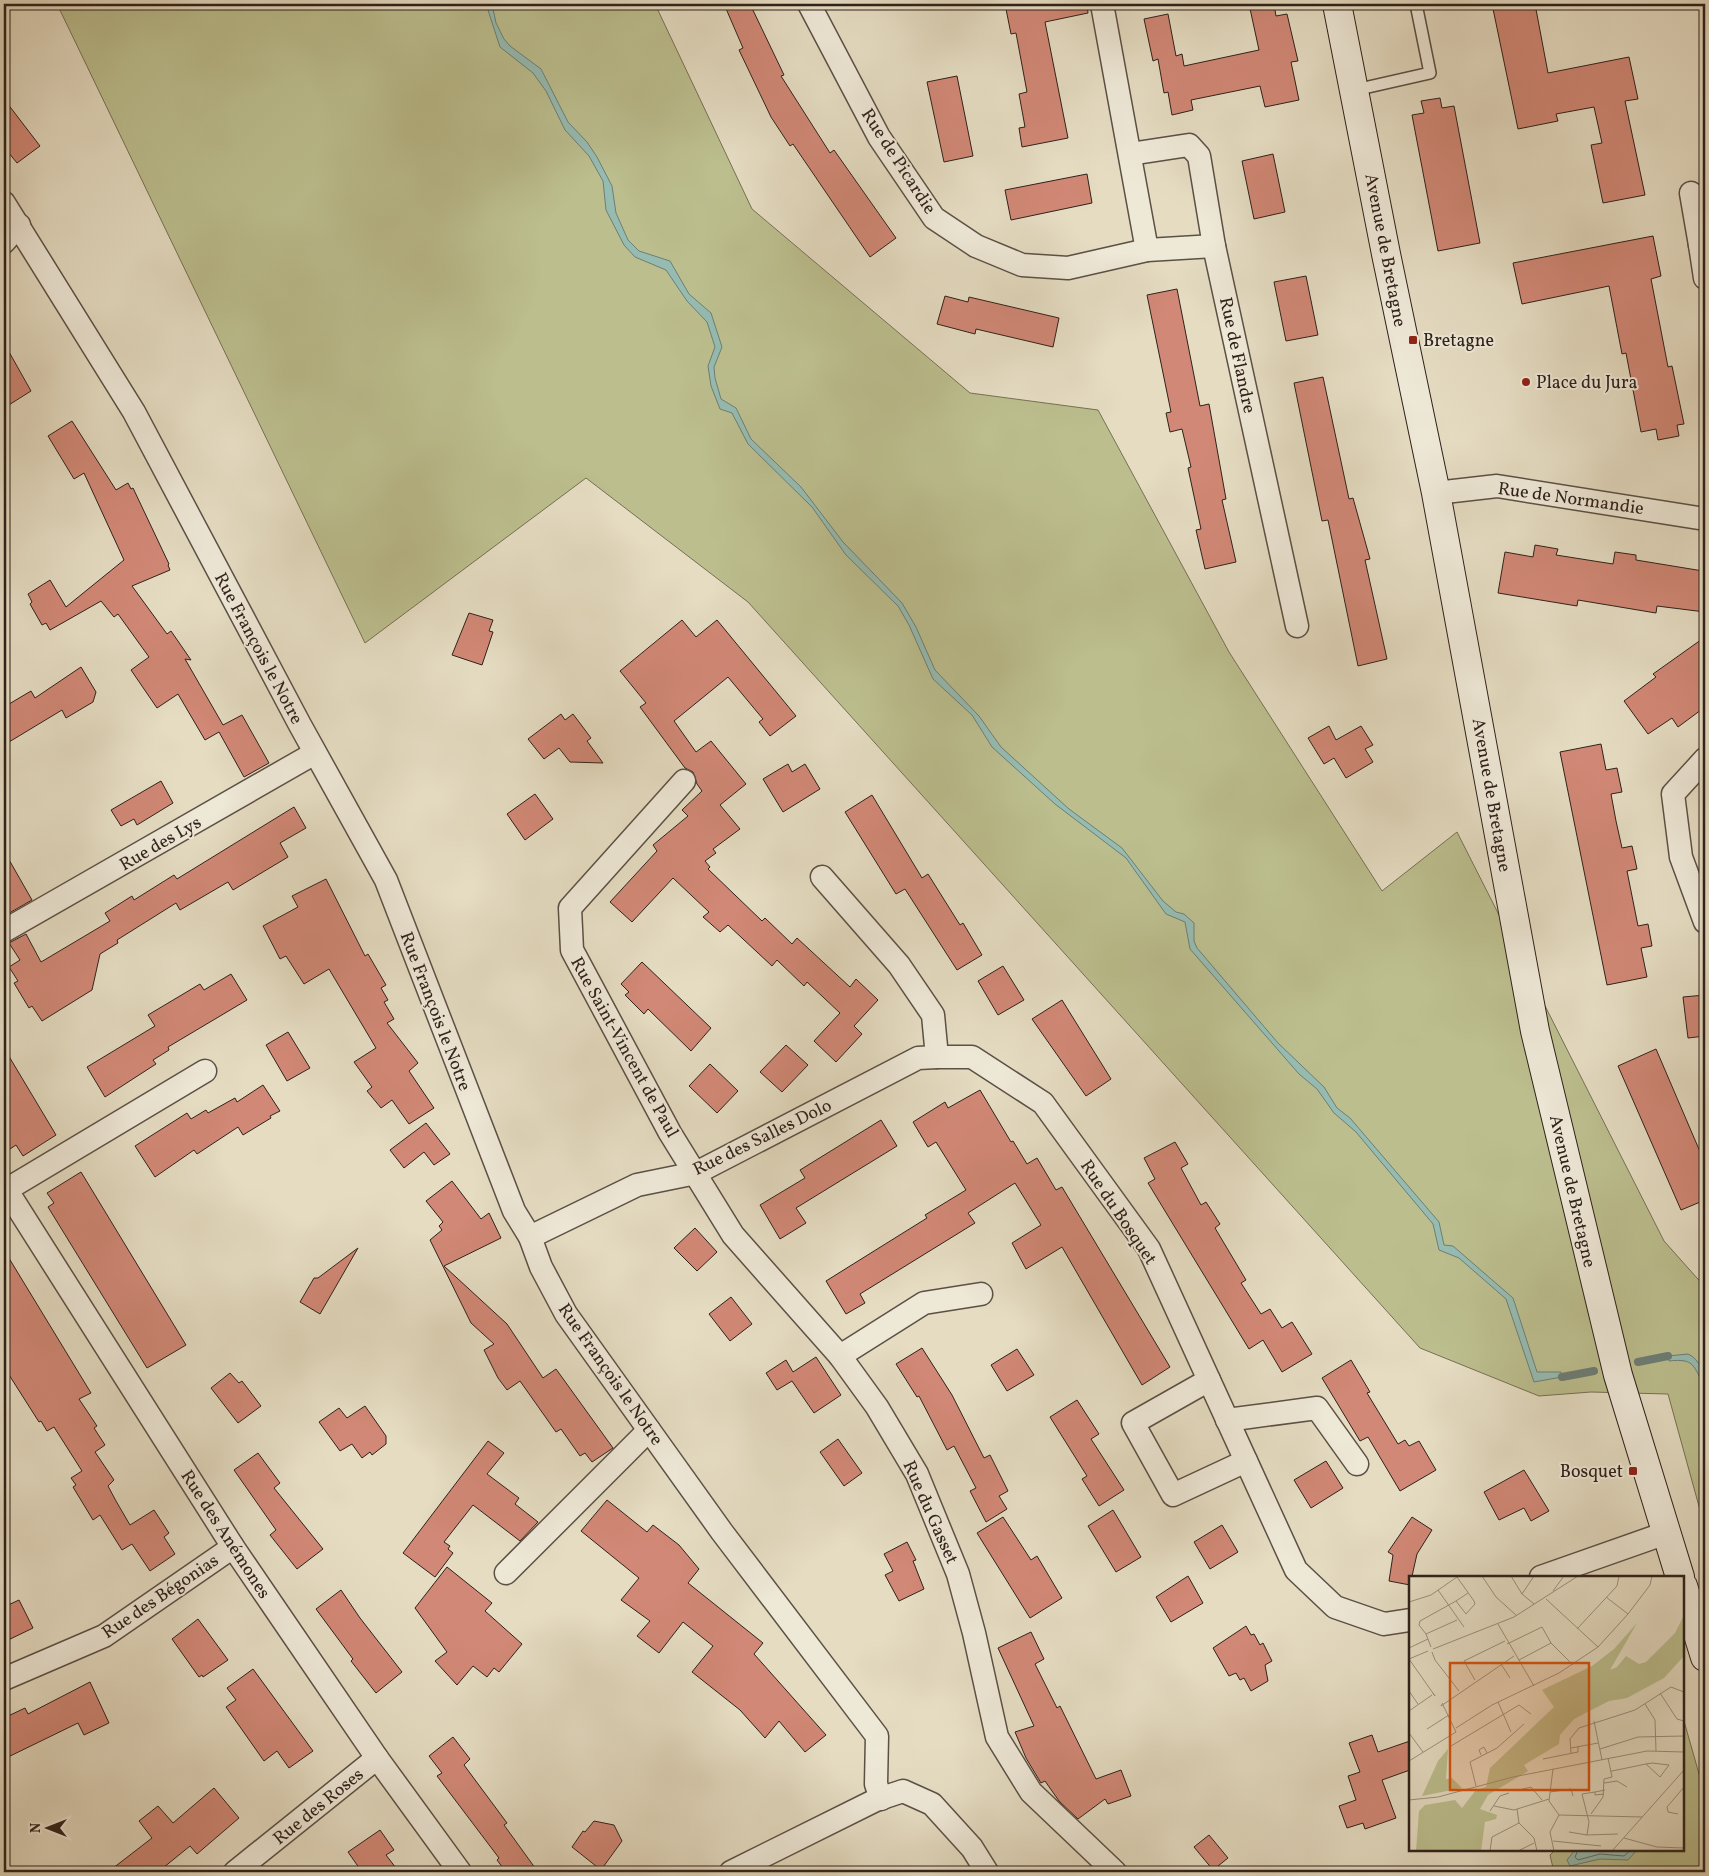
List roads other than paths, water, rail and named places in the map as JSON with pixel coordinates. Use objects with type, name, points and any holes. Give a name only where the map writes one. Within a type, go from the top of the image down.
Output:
[{"type":"street","name":"Rue de Picardie","points":[[809,4],[879,137],[934,218],[976,246],[1022,265],[1068,268],[1147,250],[1214,246]]},
{"type":"street","points":[[1102,4],[1147,250]]},
{"type":"street","name":"Avenue de Bretagne","points":[[1337,4],[1386,254],[1436,493],[1535,1031],[1618,1375],[1680,1576]]},
{"type":"street","name":"Rue de Flandre","points":[[1130,154],[1189,144],[1199,156],[1214,246],[1297,626]]},
{"type":"street","points":[[1691,193],[1702,244],[1705,278]]},
{"type":"street","name":"Rue François le Notre","points":[[4,203],[134,412],[315,753],[386,880],[514,1211],[530,1237],[541,1267],[566,1314],[722,1532],[877,1736],[876,1784],[878,1799]]},
{"type":"street","points":[[4,242],[19,225]]},
{"type":"street","name":"Rue de Normandie","points":[[1436,493],[1497,486],[1705,518]]},
{"type":"street","name":"Rue des Lys","points":[[4,931],[315,753]]},
{"type":"street","points":[[1705,759],[1673,794],[1681,857],[1705,922]]},
{"type":"street","name":"Rue Saint-Vincent de Paul","points":[[684,781],[570,908],[572,950],[670,1133],[696,1173]]},
{"type":"street","points":[[822,877],[899,965],[933,1015],[937,1057]]},
{"type":"street","name":"Rue des Salles Dolo","points":[[530,1237],[637,1185],[696,1173],[918,1058],[937,1057]]},
{"type":"street","name":"Rue du Bosquet","points":[[937,1057],[972,1057],[1043,1103],[1149,1249],[1296,1570],[1335,1608],[1384,1624],[1409,1620]]},
{"type":"street","points":[[5,1188],[205,1071]]},
{"type":"street","name":"Rue du Gasset","points":[[696,1173],[733,1235],[840,1356],[877,1407],[917,1474],[958,1574],[974,1633],[997,1737],[1031,1792],[1115,1872]]},
{"type":"street","name":"Rue des Anémones","points":[[5,1188],[233,1547],[377,1758],[460,1872]]},
{"type":"street","points":[[840,1356],[924,1303],[981,1294]]},
{"type":"street","points":[[1209,1380],[1133,1423],[1173,1495],[1246,1461]]},
{"type":"street","points":[[1227,1420],[1317,1408],[1357,1464]]},
{"type":"street","points":[[506,1573],[649,1430]]},
{"type":"street","points":[[1544,1576],[1666,1533]]},
{"type":"street","name":"Rue des Bégonias","points":[[4,1679],[104,1636],[233,1547]]},
{"type":"street","points":[[1684,1589],[1705,1657]]},
{"type":"street","name":"Rue des Roses","points":[[235,1872],[377,1758]]},
{"type":"street","points":[[731,1872],[878,1799],[904,1791],[932,1804],[972,1848],[987,1872]]},
{"type":"lane","points":[[1355,90],[1430,73],[1416,4]]},
{"type":"water","points":[[486,4],[492,4],[496,23],[504,39],[510,46],[541,69],[568,122],[587,142],[597,157],[612,186],[616,213],[628,240],[639,251],[670,261],[689,294],[711,313],[722,347],[714,367],[721,399],[736,408],[751,439],[801,487],[843,542],[902,603],[916,627],[935,670],[979,716],[1001,747],[1069,809],[1122,848],[1163,901],[1176,912],[1184,914],[1194,923],[1194,941],[1197,948],[1278,1043],[1324,1087],[1337,1108],[1350,1118],[1439,1222],[1444,1245],[1453,1246],[1513,1298],[1537,1372],[1561,1372],[1562,1377],[1534,1382],[1506,1299],[1459,1258],[1439,1250],[1433,1224],[1356,1132],[1334,1113],[1317,1089],[1299,1074],[1190,949],[1185,922],[1166,914],[1126,858],[1055,804],[992,747],[972,715],[933,679],[909,625],[898,606],[846,555],[812,507],[748,444],[732,413],[720,409],[711,386],[708,366],[715,347],[707,322],[687,301],[666,270],[635,257],[624,245],[606,210],[603,181],[589,156],[565,130],[546,91],[533,73],[500,47]]},
{"type":"water","points":[[1688,1354],[1699,1363],[1705,1387],[1689,1362],[1669,1361],[1668,1356]]},
{"type":"water","points":[[1574,1851],[1636,1851],[1628,1860],[1600,1859],[1570,1866],[1567,1860]]},
{"type":"waterway","points":[[1638,1362],[1668,1356]]},
{"type":"waterway","points":[[1562,1377],[1594,1371]]},
{"type":"place","name":"Bretagne","points":[[1413,340]]},
{"type":"place","name":"Place du Jura","points":[[1526,382]]},
{"type":"place","name":"Bosquet","points":[[1633,1471]]}]
